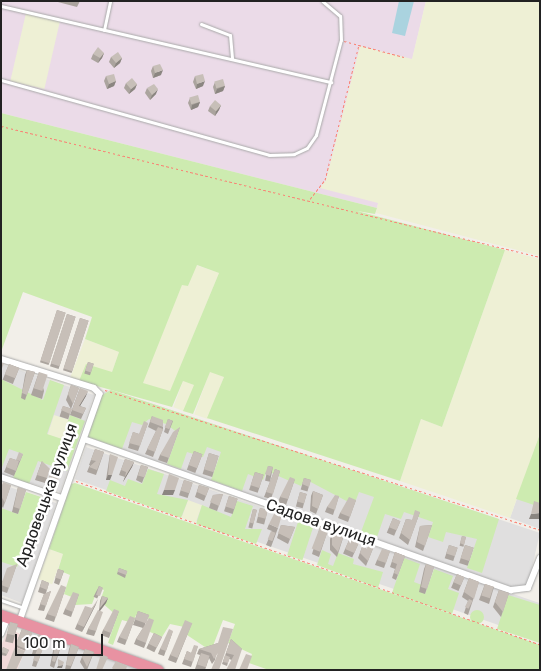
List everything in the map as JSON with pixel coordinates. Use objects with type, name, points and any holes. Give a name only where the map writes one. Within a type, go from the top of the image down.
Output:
[{"type":"highway","points":[[10,618],[158,670]]},
{"type":"street","points":[[1,359],[100,392]]},
{"type":"street","name":"Ардовецька вулиця","points":[[1,634],[10,618],[24,608],[100,392]]},
{"type":"street","name":"Садова вулиця","points":[[84,440],[511,590],[528,588],[540,558]]},
{"type":"street","points":[[1,477],[62,498]]},
{"type":"lane","points":[[104,30],[110,1]]},
{"type":"lane","points":[[1,80],[63,101],[278,156],[301,151],[312,142],[331,82],[341,40],[340,16],[322,1]]},
{"type":"lane","points":[[1,6],[331,82]]},
{"type":"lane","points":[[201,24],[230,35],[232,59]]},
{"type":"lane","points":[[3,601],[24,608]]},
{"type":"lane","points":[[3,601],[10,618]]},
{"type":"path","points":[[341,40],[404,57]]},
{"type":"path","points":[[310,200],[325,180],[359,45]]},
{"type":"path","points":[[1,126],[540,257]]},
{"type":"path","points":[[100,392],[112,389],[540,530]]},
{"type":"path","points":[[70,479],[540,644]]},
{"type":"shaded area","points":[[1,1],[426,1],[377,208],[1,113]]},
{"type":"shaded area","points":[[1,364],[94,395],[60,492],[1,474]]},
{"type":"shaded area","points":[[111,390],[540,533],[528,584],[514,588],[88,437],[103,392]]},
{"type":"shaded area","points":[[540,434],[540,529],[510,518]]},
{"type":"shaded area","points":[[86,447],[540,603],[530,636],[75,479]]},
{"type":"shaded area","points":[[1,484],[56,503],[22,603],[1,595]]},
{"type":"shaded area","points":[[9,629],[30,638],[17,670],[1,670],[1,645]]},
{"type":"shaded area","points":[[32,633],[138,670],[17,670]]},
{"type":"green space","points":[[426,1],[540,1],[540,256],[376,213],[378,203],[320,188],[326,180],[360,46],[412,59]]},
{"type":"green space","points":[[26,13],[60,21],[44,89],[10,81]]},
{"type":"green space","points":[[1,113],[377,208],[375,214],[357,211],[505,250],[442,427],[421,419],[400,481],[207,418],[224,377],[210,372],[193,414],[183,411],[194,385],[183,381],[172,407],[79,381],[86,364],[112,372],[119,352],[85,339],[92,317],[23,292],[1,352]],"holes":[[[197,265],[219,273],[170,391],[143,383],[182,285],[188,286]]]},
{"type":"green space","points":[[505,250],[540,259],[540,434],[510,518],[400,481],[421,419],[442,427]]},
{"type":"green space","points":[[196,265],[219,273],[170,392],[142,383],[182,284],[188,286]]},
{"type":"green space","points":[[85,339],[119,352],[112,372],[79,381],[70,378]]},
{"type":"green space","points":[[210,371],[224,376],[208,419],[194,414]]},
{"type":"green space","points":[[1,379],[43,400],[50,380],[64,385],[47,434],[62,439],[70,415],[85,421],[67,471],[51,471],[52,466],[38,461],[29,484],[13,478],[23,454],[9,449],[1,470]]},
{"type":"green space","points":[[183,381],[194,385],[185,411],[173,407]]},
{"type":"green space","points":[[111,390],[499,519],[482,573],[467,568],[477,539],[446,532],[443,542],[428,537],[433,522],[404,512],[401,519],[385,514],[377,537],[361,532],[374,497],[359,492],[354,505],[305,479],[301,486],[267,471],[263,480],[248,474],[242,491],[211,480],[221,452],[207,447],[203,457],[187,452],[181,469],[167,464],[178,433],[166,424],[149,419],[142,425],[132,422],[122,449],[88,437],[102,395]]},
{"type":"green space","points":[[54,415],[69,420],[63,440],[48,435]]},
{"type":"green space","points":[[540,434],[540,507],[516,499]]},
{"type":"green space","points":[[148,469],[164,474],[157,494],[188,500],[181,518],[106,491],[110,480],[125,486],[128,479],[142,484]]},
{"type":"green space","points":[[75,483],[540,645],[540,670],[269,670],[249,663],[252,654],[228,643],[235,624],[223,620],[211,651],[187,635],[189,628],[170,624],[162,637],[150,632],[149,619],[136,615],[133,623],[122,620],[113,645],[108,643],[117,616],[100,601],[104,590],[98,588],[92,604],[75,605],[77,599],[64,594],[70,575],[58,570],[63,554],[49,549],[71,484]]},
{"type":"green space","points":[[26,492],[41,497],[17,567],[2,562],[1,508],[18,514]]},
{"type":"green space","points":[[188,500],[202,505],[196,523],[182,518]]},
{"type":"green space","points":[[237,501],[253,506],[245,529],[262,529],[256,544],[196,524],[202,505],[231,517]]},
{"type":"green space","points":[[298,522],[313,527],[302,560],[287,555]]},
{"type":"green space","points":[[49,549],[63,554],[52,584],[38,579]]},
{"type":"green space","points":[[322,550],[331,554],[328,564],[333,566],[338,553],[354,559],[353,564],[383,572],[378,588],[317,565]]},
{"type":"green space","points":[[404,558],[420,564],[414,582],[422,585],[425,594],[434,569],[453,576],[448,589],[459,593],[452,614],[392,593]]},
{"type":"green space","points":[[508,595],[540,605],[540,643],[497,629]]},
{"type":"green space","points":[[474,610],[480,610],[484,617],[480,624],[474,624],[470,620],[470,614]]},
{"type":"water","points":[[399,1],[414,1],[405,36],[392,33]]},
{"type":"building","points":[[98,47],[104,53],[100,58],[93,54]]},
{"type":"building","points":[[118,52],[122,58],[116,63],[111,57]]},
{"type":"building","points":[[160,64],[163,70],[155,73],[153,66]]},
{"type":"building","points":[[114,74],[116,81],[109,84],[106,76]]},
{"type":"building","points":[[203,74],[205,81],[197,84],[195,76]]},
{"type":"building","points":[[132,78],[137,84],[131,89],[126,83]]},
{"type":"building","points":[[223,79],[225,86],[216,88],[214,81]]},
{"type":"building","points":[[154,84],[158,89],[152,95],[147,88]]},
{"type":"building","points":[[198,95],[200,102],[191,104],[189,97]]},
{"type":"building","points":[[215,100],[221,105],[216,111],[210,106]]},
{"type":"building","points":[[57,310],[66,313],[49,363],[41,360]]},
{"type":"building","points":[[67,314],[76,317],[59,366],[51,363]]},
{"type":"building","points":[[80,318],[89,321],[72,371],[64,368]]},
{"type":"building","points":[[88,362],[94,364],[91,372],[85,371]]},
{"type":"building","points":[[9,364],[19,368],[15,378],[5,374]]},
{"type":"building","points":[[27,370],[35,372],[27,395],[22,393]]},
{"type":"building","points":[[39,372],[48,375],[42,391],[34,388]]},
{"type":"building","points":[[71,385],[79,388],[73,404],[68,394]]},
{"type":"building","points":[[80,388],[88,391],[79,406],[86,408],[83,414],[72,410]]},
{"type":"building","points":[[63,406],[72,409],[70,414],[61,410]]},
{"type":"building","points":[[152,416],[163,420],[163,427],[150,422]]},
{"type":"building","points":[[168,419],[173,421],[169,429],[165,427]]},
{"type":"building","points":[[144,421],[148,423],[140,446],[129,443],[133,432],[139,434]]},
{"type":"building","points":[[158,427],[163,429],[155,452],[147,449]]},
{"type":"building","points":[[180,427],[169,458],[160,455],[173,432]]},
{"type":"building","points":[[95,449],[104,452],[97,470],[89,467],[96,461],[91,460]]},
{"type":"building","points":[[194,451],[202,454],[197,468],[189,465]]},
{"type":"building","points":[[19,452],[23,454],[20,461],[16,460]]},
{"type":"building","points":[[209,453],[219,456],[214,472],[204,469]]},
{"type":"building","points":[[110,454],[118,457],[112,475],[108,475]]},
{"type":"building","points":[[10,458],[19,461],[16,471],[6,467]]},
{"type":"building","points":[[125,459],[134,462],[125,477],[126,472],[121,470]]},
{"type":"building","points":[[42,461],[50,469],[47,478],[37,475]]},
{"type":"building","points":[[141,465],[148,467],[145,478],[138,476]]},
{"type":"building","points":[[268,466],[273,467],[270,476],[265,474]]},
{"type":"building","points":[[275,469],[280,471],[273,494],[266,492]]},
{"type":"building","points":[[52,470],[60,473],[56,483],[48,480]]},
{"type":"building","points":[[255,472],[264,475],[259,488],[251,485]]},
{"type":"building","points":[[169,474],[179,478],[175,490],[164,490]]},
{"type":"building","points":[[290,477],[295,479],[288,499],[280,497]]},
{"type":"building","points":[[304,478],[311,480],[309,487],[302,484]]},
{"type":"building","points":[[184,480],[193,483],[189,493],[181,490]]},
{"type":"building","points":[[3,482],[11,485],[5,503],[1,496]]},
{"type":"building","points":[[199,485],[209,488],[206,496],[197,492]]},
{"type":"building","points":[[18,487],[26,490],[20,509],[14,507]]},
{"type":"building","points":[[313,491],[323,495],[318,509],[312,506]]},
{"type":"building","points":[[300,492],[307,494],[304,504],[297,502]]},
{"type":"building","points":[[223,494],[219,506],[210,502],[213,495]]},
{"type":"building","points":[[335,495],[339,496],[335,510],[327,507]]},
{"type":"building","points":[[229,496],[238,499],[234,509],[226,506]]},
{"type":"building","points":[[42,497],[51,506],[36,530],[30,528]]},
{"type":"building","points":[[349,497],[356,500],[350,517],[340,513]]},
{"type":"building","points":[[534,501],[540,503],[540,513],[531,514]]},
{"type":"building","points":[[260,508],[268,510],[266,519],[258,517]]},
{"type":"building","points":[[253,509],[257,510],[253,524],[250,523]]},
{"type":"building","points":[[415,510],[420,512],[410,540],[401,533],[406,519],[412,520]]},
{"type":"building","points":[[274,514],[282,515],[278,528],[269,524]]},
{"type":"building","points":[[393,518],[400,521],[396,530],[389,527]]},
{"type":"building","points":[[281,525],[295,527],[290,539],[278,533]]},
{"type":"building","points":[[432,525],[425,546],[417,542],[420,526]]},
{"type":"building","points":[[320,527],[328,530],[320,552],[312,548]]},
{"type":"building","points":[[271,531],[276,533],[272,541],[268,539]]},
{"type":"building","points":[[332,534],[344,535],[338,552],[332,545]]},
{"type":"building","points":[[462,536],[466,537],[464,545],[460,543]]},
{"type":"building","points":[[350,538],[359,542],[354,553],[345,549]]},
{"type":"building","points":[[368,544],[374,546],[368,561],[360,553],[362,547],[367,549]]},
{"type":"building","points":[[449,545],[458,548],[455,556],[446,554]]},
{"type":"building","points":[[465,545],[474,548],[469,561],[461,558]]},
{"type":"building","points":[[382,549],[390,551],[386,563],[377,560]]},
{"type":"building","points":[[395,552],[405,556],[398,575],[394,573],[397,564],[392,562]]},
{"type":"building","points":[[17,564],[9,588],[1,585],[7,568]]},
{"type":"building","points":[[426,564],[434,567],[427,589],[421,587]]},
{"type":"building","points":[[119,568],[127,571],[126,575],[118,572]]},
{"type":"building","points":[[58,569],[64,571],[61,579],[55,578]]},
{"type":"building","points":[[457,574],[464,577],[461,585],[453,582]]},
{"type":"building","points":[[469,578],[479,582],[474,599],[464,592]]},
{"type":"building","points":[[42,580],[49,583],[47,590],[40,587]]},
{"type":"building","points":[[485,584],[494,587],[490,598],[481,595]]},
{"type":"building","points":[[61,585],[66,587],[56,617],[47,614]]},
{"type":"building","points":[[99,586],[103,588],[100,596],[96,595]]},
{"type":"building","points":[[499,590],[509,593],[503,612],[495,602]]},
{"type":"building","points":[[51,591],[46,606],[40,604],[44,594]]},
{"type":"building","points":[[73,592],[79,594],[73,612],[65,609]]},
{"type":"building","points":[[102,596],[108,598],[100,608]]},
{"type":"building","points":[[98,599],[84,627],[77,624],[85,606],[92,608]]},
{"type":"building","points":[[469,599],[473,601],[468,609],[465,607]]},
{"type":"building","points":[[114,609],[119,611],[111,633],[103,630]]},
{"type":"building","points":[[98,610],[103,612],[96,631],[88,629]]},
{"type":"building","points":[[138,611],[149,615],[146,624],[135,619]]},
{"type":"building","points":[[130,616],[135,618],[127,640],[119,637]]},
{"type":"building","points":[[149,618],[154,620],[146,643],[136,639]]},
{"type":"building","points":[[185,620],[192,623],[178,658],[170,655]]},
{"type":"building","points":[[10,622],[18,624],[15,636],[7,634]]},
{"type":"building","points":[[223,627],[233,629],[219,670],[211,670],[218,653],[214,659],[211,653],[199,649],[218,643]]},
{"type":"building","points":[[22,629],[32,633],[26,649],[16,645]]},
{"type":"building","points":[[169,629],[173,631],[166,651],[160,649]]},
{"type":"building","points":[[154,633],[162,637],[157,648],[149,644]]},
{"type":"building","points":[[38,635],[47,637],[38,662],[33,660],[37,650],[33,649]]},
{"type":"building","points":[[231,639],[242,649],[235,670],[226,670],[234,655],[226,653]]},
{"type":"building","points":[[56,641],[62,643],[55,662],[52,661]]},
{"type":"building","points":[[71,644],[79,647],[71,666],[66,665]]},
{"type":"building","points":[[194,645],[198,646],[193,662],[184,659],[187,651],[191,653]]},
{"type":"building","points":[[3,647],[9,650],[7,654],[1,652]]},
{"type":"building","points":[[15,647],[25,651],[16,670],[6,670]]},
{"type":"building","points":[[85,649],[94,652],[87,667],[82,657]]},
{"type":"building","points":[[201,653],[210,656],[206,667],[197,664]]},
{"type":"building","points":[[101,654],[108,657],[102,670],[96,670]]},
{"type":"building","points":[[246,654],[252,656],[247,670],[239,670]]},
{"type":"building","points":[[225,655],[230,657],[228,663],[223,662]]},
{"type":"building","points":[[58,659],[64,662],[63,665],[58,666]]},
{"type":"building","points":[[116,661],[127,666],[126,670],[114,670],[112,668]]}]
